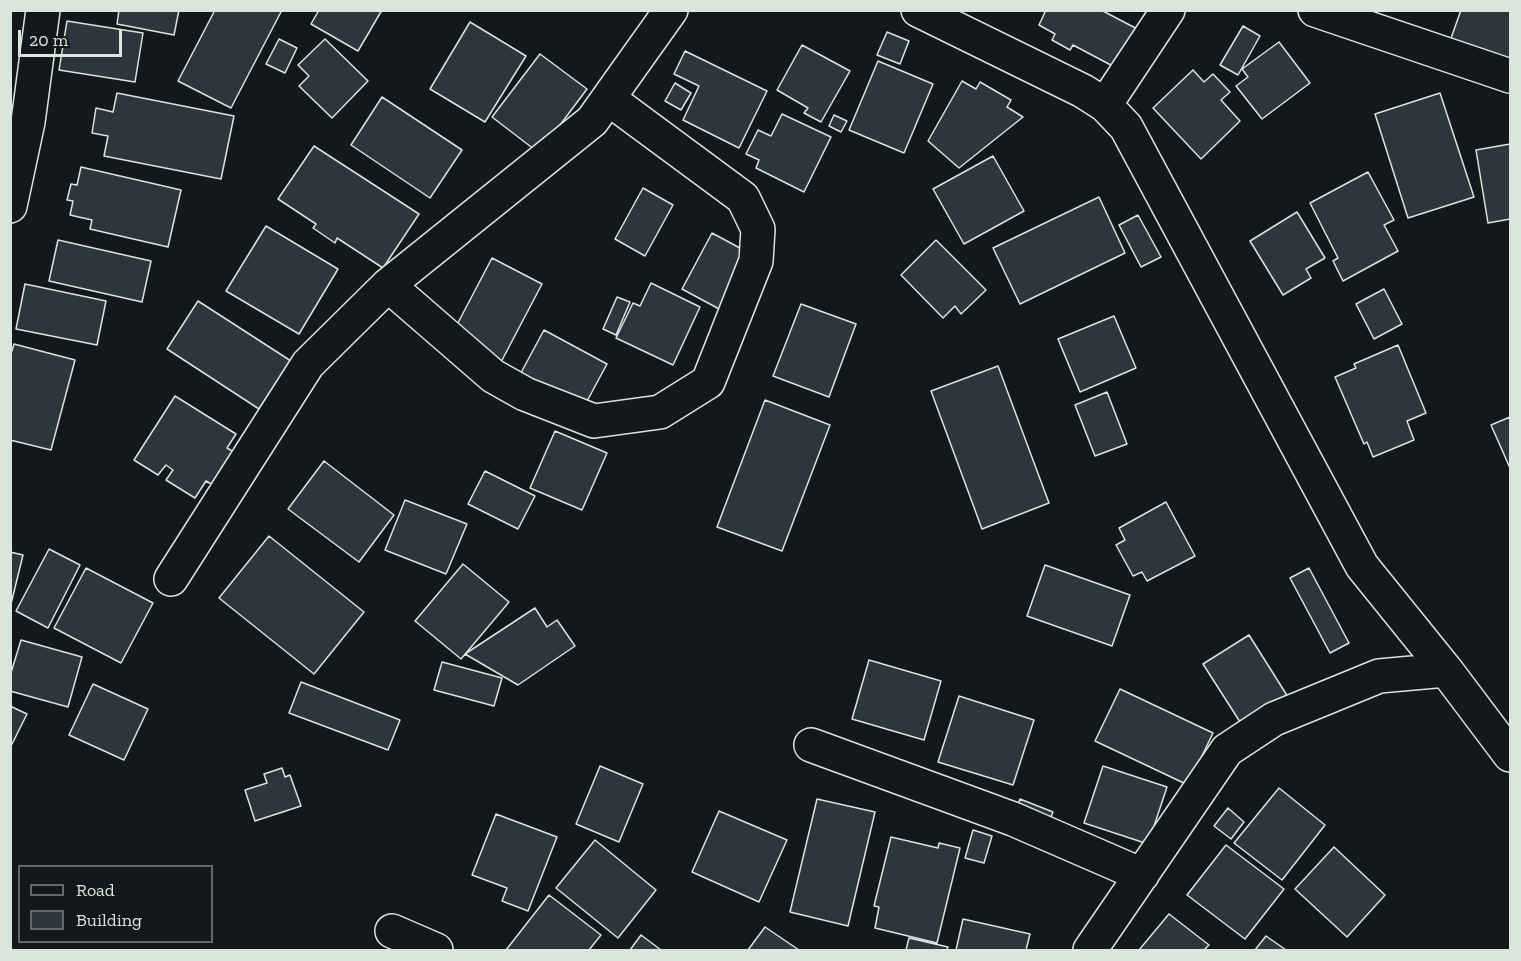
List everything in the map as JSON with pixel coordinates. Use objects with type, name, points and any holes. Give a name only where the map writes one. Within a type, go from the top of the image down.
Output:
[{"type":"street","points":[[10,206],[28,122],[43,10]]},
{"type":"street","points":[[171,579],[308,364],[388,285],[592,121],[670,10]]},
{"type":"street","points":[[918,10],[1105,105],[1126,127],[1362,566],[1510,754]]},
{"type":"street","points":[[1105,105],[1168,10]]},
{"type":"street","points":[[1315,10],[1510,76]]},
{"type":"street","points":[[388,285],[493,376],[525,394],[594,422],[660,412],[708,382],[756,261],[758,229],[742,198],[609,99]]},
{"type":"street","points":[[1090,951],[1227,750],[1274,719],[1379,676],[1446,670]]},
{"type":"street","points":[[811,745],[1013,819],[1142,874]]},
{"type":"street","points":[[392,931],[436,951]]},
{"type":"building","points":[[119,10],[179,10],[174,35],[117,24]]},
{"type":"building","points":[[215,10],[282,10],[231,108],[178,81]]},
{"type":"building","points":[[319,10],[382,10],[358,51],[311,24]]},
{"type":"building","points":[[1046,10],[1101,10],[1145,33],[1124,72],[1073,45],[1070,50],[1052,40],[1055,34],[1039,25]]},
{"type":"building","points":[[1461,10],[1510,10],[1510,62],[1450,41]]},
{"type":"building","points":[[67,21],[143,33],[135,82],[59,70]]},
{"type":"building","points":[[470,22],[526,56],[485,122],[430,89]]},
{"type":"building","points":[[1243,26],[1260,36],[1238,75],[1220,65]]},
{"type":"building","points":[[887,32],[909,41],[900,64],[877,55]]},
{"type":"building","points":[[279,39],[297,48],[285,73],[266,64]]},
{"type":"building","points":[[325,39],[368,81],[332,118],[299,86],[309,76],[298,65]]},
{"type":"building","points":[[1279,42],[1310,83],[1262,119],[1236,86],[1248,77],[1242,69]]},
{"type":"building","points":[[802,45],[850,71],[821,122],[804,113],[808,108],[777,90]]},
{"type":"building","points":[[685,51],[767,91],[739,148],[683,120],[699,86],[674,74]]},
{"type":"building","points":[[540,54],[587,89],[539,153],[492,117]]},
{"type":"building","points":[[878,61],[933,84],[904,153],[849,130]]},
{"type":"building","points":[[1193,70],[1204,82],[1213,74],[1230,92],[1221,100],[1240,121],[1201,159],[1153,108]]},
{"type":"building","points":[[962,81],[976,89],[980,82],[1011,100],[1007,107],[1023,117],[959,168],[928,141]]},
{"type":"building","points":[[675,83],[691,93],[681,110],[665,101]]},
{"type":"building","points":[[117,93],[234,116],[221,179],[104,156],[108,136],[92,133],[96,108],[113,112]]},
{"type":"building","points":[[1440,93],[1474,197],[1408,218],[1375,114]]},
{"type":"building","points":[[382,97],[462,150],[430,198],[351,145]]},
{"type":"building","points":[[782,114],[831,137],[804,192],[756,168],[759,160],[746,154],[758,130],[771,136]]},
{"type":"building","points":[[834,115],[847,121],[841,132],[829,126]]},
{"type":"building","points":[[1510,144],[1510,219],[1488,223],[1476,150]]},
{"type":"building","points":[[314,146],[419,214],[383,268],[337,238],[335,243],[313,228],[316,224],[278,199]]},
{"type":"building","points":[[993,156],[1024,211],[964,244],[933,189]]},
{"type":"building","points":[[81,167],[181,190],[168,247],[90,229],[92,220],[70,215],[73,201],[67,200],[71,184],[77,185]]},
{"type":"building","points":[[1368,172],[1394,220],[1384,225],[1398,251],[1343,281],[1333,261],[1338,258],[1310,203]]},
{"type":"building","points":[[643,188],[673,205],[645,256],[615,239]]},
{"type":"building","points":[[1099,197],[1125,253],[1020,304],[993,248]]},
{"type":"building","points":[[1297,212],[1325,258],[1306,269],[1311,278],[1283,295],[1250,241]]},
{"type":"building","points":[[1138,215],[1161,257],[1141,267],[1119,225]]},
{"type":"building","points":[[266,226],[338,269],[299,334],[226,291]]},
{"type":"building","points":[[712,233],[764,261],[734,317],[682,289]]},
{"type":"building","points":[[58,240],[151,261],[142,302],[49,281]]},
{"type":"building","points":[[936,240],[986,290],[961,314],[955,306],[943,318],[901,275]]},
{"type":"building","points":[[492,258],[542,284],[500,364],[450,338]]},
{"type":"building","points":[[651,283],[700,307],[673,365],[616,338],[633,303],[640,306]]},
{"type":"building","points":[[25,284],[106,301],[97,345],[16,329]]},
{"type":"building","points":[[1384,289],[1402,324],[1374,339],[1356,304]]},
{"type":"building","points":[[617,297],[630,302],[616,335],[603,329]]},
{"type":"building","points":[[198,301],[291,361],[259,409],[167,349]]},
{"type":"building","points":[[801,304],[856,324],[829,397],[773,376]]},
{"type":"building","points":[[1114,316],[1136,368],[1080,392],[1058,339]]},
{"type":"building","points":[[544,330],[607,364],[579,416],[516,382]]},
{"type":"building","points":[[14,344],[75,360],[51,450],[10,440],[10,357]]},
{"type":"building","points":[[1398,345],[1426,413],[1407,421],[1414,440],[1373,457],[1367,442],[1364,444],[1335,377],[1356,368],[1354,364]]},
{"type":"building","points":[[998,366],[1049,503],[982,529],[931,391]]},
{"type":"building","points":[[1107,392],[1127,444],[1095,456],[1075,405]]},
{"type":"building","points":[[175,396],[236,434],[227,448],[243,457],[222,490],[206,481],[195,498],[166,480],[173,470],[166,465],[158,475],[134,460]]},
{"type":"building","points":[[765,400],[830,425],[782,551],[717,527]]},
{"type":"building","points":[[1510,417],[1510,468],[1491,425]]},
{"type":"building","points":[[555,431],[607,453],[582,510],[530,488]]},
{"type":"building","points":[[324,461],[394,515],[359,562],[288,509]]},
{"type":"building","points":[[485,471],[535,496],[518,529],[468,504]]},
{"type":"building","points":[[405,500],[467,524],[446,574],[385,550]]},
{"type":"building","points":[[1166,502],[1195,556],[1147,581],[1142,572],[1133,576],[1116,545],[1125,540],[1119,528]]},
{"type":"building","points":[[269,536],[364,612],[314,674],[219,598]]},
{"type":"building","points":[[49,549],[80,565],[48,628],[16,611]]},
{"type":"building","points":[[10,552],[23,555],[10,608]]},
{"type":"building","points":[[463,564],[509,602],[461,659],[415,621]]},
{"type":"building","points":[[1045,565],[1130,595],[1112,646],[1027,616]]},
{"type":"building","points":[[86,568],[153,603],[121,663],[54,628]]},
{"type":"building","points":[[1309,568],[1349,643],[1330,653],[1290,578]]},
{"type":"building","points":[[535,608],[547,627],[557,620],[575,646],[518,685],[465,654]]},
{"type":"building","points":[[1249,635],[1288,697],[1242,725],[1203,664]]},
{"type":"building","points":[[21,640],[82,657],[68,707],[10,691],[10,676]]},
{"type":"building","points":[[869,660],[941,681],[924,740],[852,719]]},
{"type":"building","points":[[442,662],[502,678],[494,706],[434,690]]},
{"type":"building","points":[[301,682],[400,720],[388,750],[289,713]]},
{"type":"building","points":[[93,684],[148,709],[124,760],[69,735]]},
{"type":"building","points":[[1120,689],[1213,733],[1188,785],[1095,741]]},
{"type":"building","points":[[959,696],[1034,720],[1013,785],[938,762]]},
{"type":"building","points":[[10,706],[27,714],[10,748]]},
{"type":"building","points":[[600,766],[643,784],[619,842],[576,824]]},
{"type":"building","points":[[1103,766],[1167,787],[1148,844],[1084,823]]},
{"type":"building","points":[[282,768],[285,777],[290,775],[301,806],[255,821],[245,790],[267,783],[264,774]]},
{"type":"building","points":[[1279,788],[1325,825],[1282,880],[1234,843]]},
{"type":"building","points":[[817,799],[875,812],[848,926],[790,912]]},
{"type":"building","points":[[1020,799],[1053,812],[1047,827],[1014,814]]},
{"type":"building","points":[[1228,808],[1244,822],[1231,839],[1214,826]]},
{"type":"building","points":[[719,811],[787,840],[759,902],[692,872]]},
{"type":"building","points":[[496,814],[557,837],[528,911],[502,901],[507,888],[472,875]]},
{"type":"building","points":[[973,830],[992,836],[984,863],[965,858]]},
{"type":"building","points":[[891,837],[938,848],[939,843],[960,848],[937,943],[875,928],[879,907],[874,906]]},
{"type":"building","points":[[595,840],[656,890],[618,938],[556,888]]},
{"type":"building","points":[[1226,845],[1284,889],[1245,939],[1187,895]]},
{"type":"building","points":[[1334,847],[1385,895],[1347,937],[1295,889]]},
{"type":"building","points":[[549,895],[601,935],[589,950],[506,950]]},
{"type":"building","points":[[1169,914],[1209,945],[1204,950],[1139,950]]},
{"type":"building","points":[[963,919],[1030,934],[1026,950],[956,950]]},
{"type":"building","points":[[765,927],[799,950],[748,950]]},
{"type":"building","points":[[641,935],[661,950],[630,950]]},
{"type":"building","points":[[1266,936],[1286,950],[1255,950]]},
{"type":"building","points":[[909,938],[948,947],[947,950],[906,950]]}]
